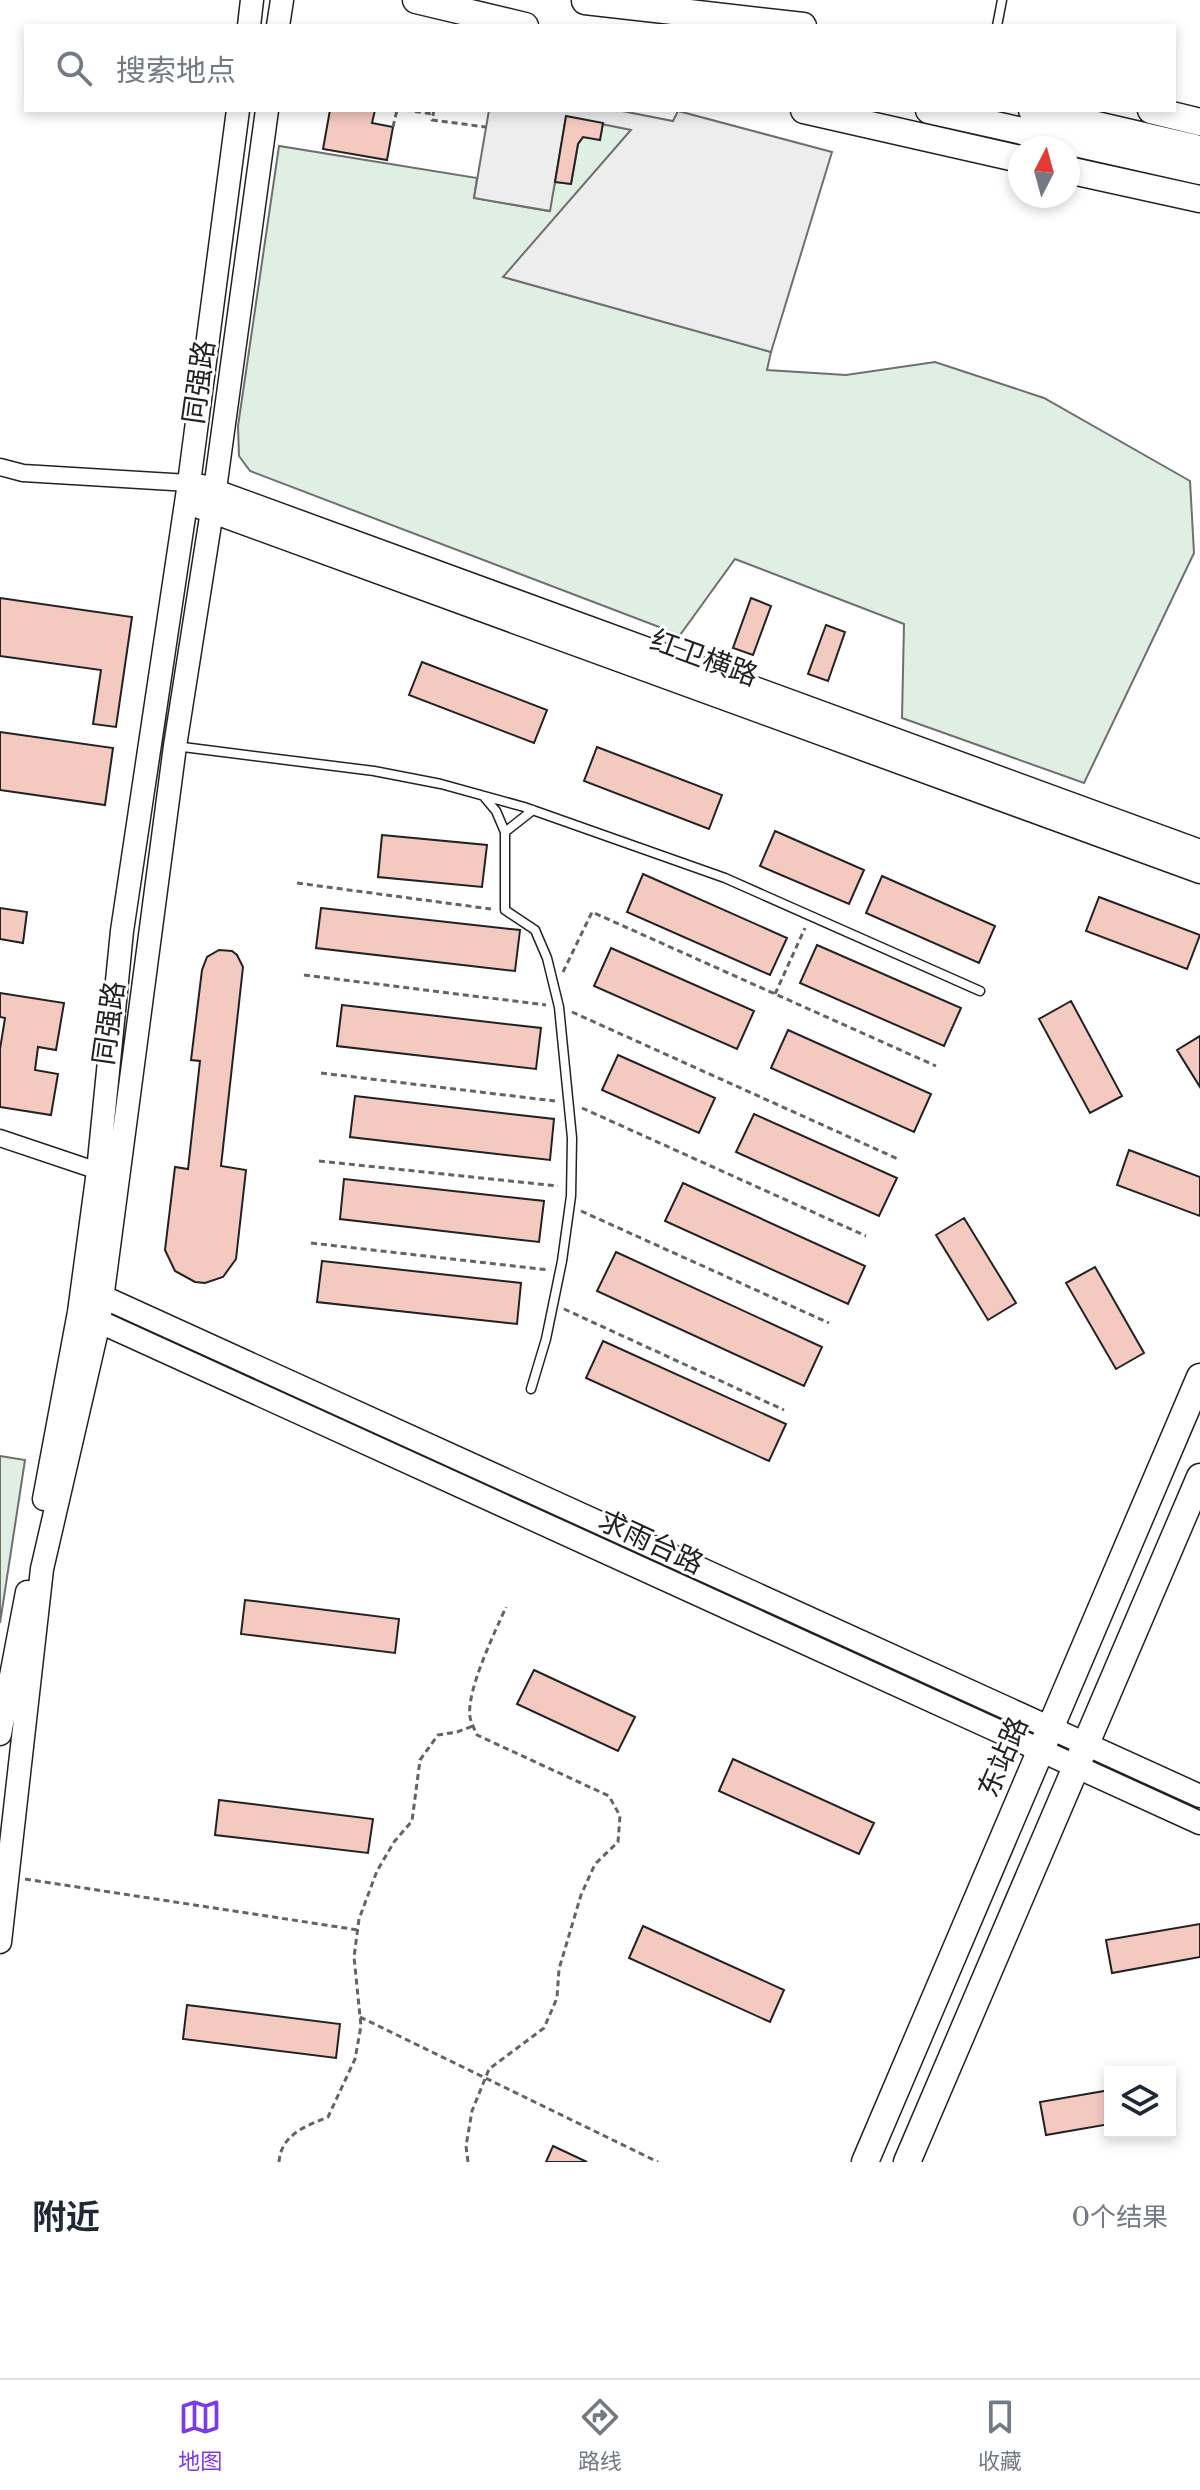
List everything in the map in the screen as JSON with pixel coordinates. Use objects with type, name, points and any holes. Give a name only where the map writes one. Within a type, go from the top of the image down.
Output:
[{"type":"main road","points":[[416,0],[517,24]]},
{"type":"main road","points":[[584,0],[677,24]]},
{"type":"main road","points":[[584,0],[786,24]]},
{"type":"main road","points":[[813,112],[1008,156]]},
{"type":"main road","points":[[938,112],[1200,171]]},
{"type":"main road","points":[[1041,112],[1200,149]]},
{"type":"main road","points":[[1159,112],[1200,122]]},
{"type":"main road","points":[[1080,173],[1200,199]]},
{"type":"main road","name":"东站路","points":[[865,2162],[1200,1377]]},
{"type":"main road","points":[[907,2162],[1200,1477]]},
{"type":"street","points":[[249,24],[252,0]]},
{"type":"street","points":[[278,24],[282,0]]},
{"type":"street","name":"同强路","points":[[0,1942],[42,1569],[89,1317],[82,1288],[98,1171],[122,931],[188,493],[238,112]]},
{"type":"street","name":"同强路","points":[[0,1734],[89,1317],[103,1296],[175,746],[214,500],[267,112]]},
{"type":"street","points":[[0,467],[23,473],[188,493]]},
{"type":"street","name":"红卫横路","points":[[188,493],[1200,851]]},
{"type":"street","name":"红卫横路","points":[[214,500],[1200,872]]},
{"type":"street","points":[[0,1138],[98,1171]]},
{"type":"street","name":"求雨台路","points":[[82,1288],[1044,1741]]},
{"type":"street","name":"求雨台路","points":[[89,1317],[1080,1757],[1200,1823]]},
{"type":"street","name":"求雨台路","points":[[1080,1757],[1200,1796]]},
{"type":"lane","points":[[997,24],[1002,0]]},
{"type":"lane","points":[[175,746],[374,771],[441,784],[533,810],[725,878],[980,991]]},
{"type":"lane","points":[[484,796],[496,811],[505,832],[505,910],[535,930],[547,958],[559,1007],[569,1102],[570,1206],[553,1304],[531,1389]]},
{"type":"lane","points":[[505,832],[533,810]]},
{"type":"path","points":[[393,127],[397,112]]},
{"type":"path","points":[[434,112],[432,120],[486,127]]},
{"type":"path","points":[[297,883],[505,910]]},
{"type":"path","points":[[555,990],[592,912],[936,1066]]},
{"type":"path","points":[[775,994],[810,916]]},
{"type":"path","points":[[304,975],[559,1007],[898,1159]]},
{"type":"path","points":[[321,1073],[569,1102],[866,1236]]},
{"type":"path","points":[[319,1161],[571,1187]]},
{"type":"path","points":[[570,1206],[829,1323]]},
{"type":"path","points":[[311,1243],[560,1271]]},
{"type":"path","points":[[553,1304],[784,1410]]},
{"type":"path","points":[[468,2162],[466,2146],[472,2111],[489,2069],[544,2028],[557,1998],[559,1969],[581,1895],[595,1864],[618,1842],[620,1816],[609,1796],[477,1735],[470,1716],[473,1692],[506,1607]]},
{"type":"path","points":[[279,2162],[280,2149],[298,2129],[328,2117],[355,2059],[361,2026],[354,1957],[359,1919],[377,1871],[394,1842],[412,1821],[420,1760],[438,1735],[473,1726]]},
{"type":"path","points":[[9,1876],[358,1930]]},
{"type":"path","points":[[360,2016],[485,2080],[658,2162]]},
{"type":"green space","points":[[603,123],[632,129],[504,277],[771,352],[767,370],[846,375],[935,362],[1044,398],[1190,481],[1194,553],[1084,783],[902,718],[904,624],[735,559],[680,635],[250,471],[239,456],[238,426],[279,146],[477,178],[474,198],[549,211],[555,182],[571,184],[578,144],[583,137],[600,139]]},
{"type":"green space","points":[[0,1456],[25,1460],[0,1623]]},
{"type":"shaded area","points":[[489,112],[627,112],[673,121],[678,112],[682,112],[832,152],[771,352],[503,277],[631,130],[566,117],[550,211],[474,198]]},
{"type":"building","points":[[330,112],[375,112],[372,123],[393,127],[387,160],[323,149]]},
{"type":"building","points":[[566,116],[603,123],[600,140],[583,137],[578,144],[571,184],[555,182]]},
{"type":"building","points":[[0,598],[132,617],[116,727],[93,724],[101,670],[0,656]]},
{"type":"building","points":[[751,598],[771,606],[753,655],[733,648]]},
{"type":"building","points":[[826,625],[845,632],[828,681],[808,674]]},
{"type":"building","points":[[422,662],[547,710],[534,743],[409,695]]},
{"type":"building","points":[[0,732],[113,748],[105,805],[0,790]]},
{"type":"building","points":[[597,747],[722,795],[709,829],[584,781]]},
{"type":"building","points":[[775,831],[864,870],[849,904],[760,866]]},
{"type":"building","points":[[382,835],[487,845],[482,887],[378,877]]},
{"type":"building","points":[[643,874],[787,938],[770,975],[627,912]]},
{"type":"building","points":[[882,876],[995,926],[979,963],[866,913]]},
{"type":"building","points":[[1099,897],[1200,935],[1187,969],[1086,931]]},
{"type":"building","points":[[0,908],[27,912],[23,943],[0,939]]},
{"type":"building","points":[[321,908],[520,930],[515,971],[316,948]]},
{"type":"building","points":[[817,945],[961,1008],[944,1046],[800,983]]},
{"type":"building","points":[[611,948],[754,1011],[737,1049],[594,986]]},
{"type":"building","points":[[219,950],[232,951],[243,967],[221,1166],[246,1170],[236,1259],[223,1277],[205,1283],[195,1282],[175,1271],[165,1250],[175,1167],[188,1169],[200,1061],[191,1060],[202,970],[207,957]]},
{"type":"building","points":[[0,993],[64,1003],[56,1050],[38,1047],[35,1070],[58,1074],[51,1115],[0,1107],[0,1049],[5,1018],[0,1017]]},
{"type":"building","points":[[1071,1001],[1122,1096],[1090,1113],[1039,1019]]},
{"type":"building","points":[[342,1005],[541,1028],[536,1069],[337,1046]]},
{"type":"building","points":[[788,1030],[931,1094],[914,1132],[771,1068]]},
{"type":"building","points":[[1200,1036],[1200,1087],[1177,1050]]},
{"type":"building","points":[[618,1055],[715,1098],[699,1133],[602,1090]]},
{"type":"building","points":[[355,1096],[554,1119],[550,1160],[350,1137]]},
{"type":"building","points":[[754,1114],[897,1178],[879,1216],[736,1152]]},
{"type":"building","points":[[1129,1150],[1200,1177],[1200,1216],[1117,1185]]},
{"type":"building","points":[[344,1179],[544,1201],[539,1242],[340,1219]]},
{"type":"building","points":[[683,1183],[865,1266],[848,1304],[665,1221]]},
{"type":"building","points":[[964,1218],[1016,1303],[988,1320],[936,1235]]},
{"type":"building","points":[[616,1252],[822,1347],[804,1386],[597,1291]]},
{"type":"building","points":[[322,1261],[521,1283],[517,1324],[317,1302]]},
{"type":"building","points":[[1095,1267],[1144,1353],[1116,1369],[1066,1283]]},
{"type":"building","points":[[603,1341],[786,1424],[769,1461],[586,1378]]},
{"type":"building","points":[[245,1600],[399,1619],[395,1653],[241,1634]]},
{"type":"building","points":[[534,1670],[635,1717],[618,1751],[517,1704]]},
{"type":"building","points":[[733,1759],[874,1823],[859,1854],[719,1791]]},
{"type":"building","points":[[219,1800],[373,1819],[368,1853],[215,1835]]},
{"type":"building","points":[[1200,1924],[1200,1957],[1112,1973],[1106,1940]]},
{"type":"building","points":[[643,1926],[784,1990],[770,2022],[629,1958]]},
{"type":"building","points":[[187,2005],[340,2024],[336,2058],[183,2039]]},
{"type":"building","points":[[1104,2091],[1104,2125],[1046,2135],[1040,2102]]},
{"type":"building","points":[[553,2146],[587,2162],[546,2162]]}]
